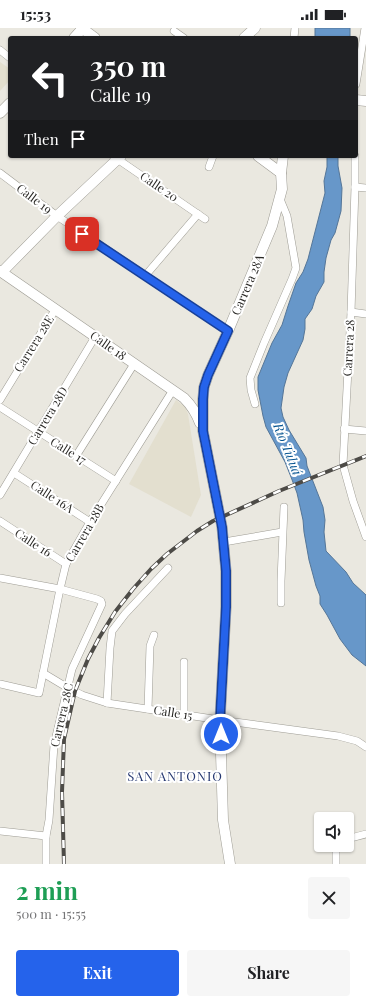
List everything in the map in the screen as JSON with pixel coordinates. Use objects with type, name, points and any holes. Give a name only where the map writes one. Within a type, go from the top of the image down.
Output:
[{"type":"street","points":[[76,36],[83,28],[93,36]]},
{"type":"street","points":[[246,36],[255,28]]},
{"type":"street","points":[[358,72],[365,28]]},
{"type":"street","points":[[174,31],[181,36]]},
{"type":"street","points":[[0,50],[8,56]]},
{"type":"street","points":[[0,113],[8,105]]},
{"type":"street","points":[[1,273],[117,158]]},
{"type":"street","name":"Calle 20","points":[[119,158],[205,219]]},
{"type":"street","points":[[209,167],[212,158]]},
{"type":"street","points":[[261,158],[281,173]]},
{"type":"street","name":"Carrera 28A","points":[[230,864],[223,820],[220,720],[226,571],[224,542],[219,509],[203,431],[203,399],[204,387],[208,375],[272,226],[282,189],[281,173],[283,158]]},
{"type":"street","name":"Carrera 28","points":[[355,158],[356,187],[351,312],[342,465],[366,537]]},
{"type":"street","name":"Calle 19","points":[[0,173],[57,216],[228,331]]},
{"type":"street","points":[[356,187],[366,188]]},
{"type":"street","points":[[255,404],[251,390],[250,378],[296,268],[286,216],[280,199]]},
{"type":"street","points":[[145,276],[198,214]]},
{"type":"street","name":"Calle 18","points":[[1,273],[184,398],[192,405],[203,431]]},
{"type":"street","name":"Carrera 28E","points":[[0,400],[55,310]]},
{"type":"street","points":[[351,312],[366,314]]},
{"type":"street","name":"Carrera 28D","points":[[0,495],[95,337]]},
{"type":"street","points":[[76,456],[134,364]]},
{"type":"street","name":"Carrera 28B","points":[[0,684],[39,693],[66,564],[90,522],[173,390]]},
{"type":"street","points":[[184,398],[196,400],[204,393]]},
{"type":"street","name":"Calle 17","points":[[0,407],[116,481]]},
{"type":"street","points":[[344,429],[366,431]]},
{"type":"street","name":"Calle 16A","points":[[14,473],[90,522]]},
{"type":"street","points":[[281,603],[282,532],[284,507]]},
{"type":"street","name":"Calle 16","points":[[0,521],[66,564]]},
{"type":"street","points":[[224,542],[282,532]]},
{"type":"street","points":[[107,703],[112,632],[125,614],[168,568]]},
{"type":"street","points":[[0,578],[60,589]]},
{"type":"street","name":"Carrera 28C","points":[[46,836],[49,820],[54,745],[72,669],[102,604],[98,599],[60,589]]},
{"type":"street","points":[[148,709],[150,646],[154,635]]},
{"type":"street","points":[[184,662],[184,715]]},
{"type":"street","name":"Calle 15","points":[[42,673],[82,695],[107,703],[338,736],[356,740],[366,747]]},
{"type":"street","points":[[0,831],[46,836],[46,864]]},
{"type":"street","points":[[354,837],[366,834]]},
{"type":"street","points":[[336,852],[336,864]]},
{"type":"shaded area","points":[[0,62],[8,68],[8,82],[0,91]]},
{"type":"shaded area","points":[[176,400],[185,407],[188,414],[201,495],[191,517],[129,484]]},
{"type":"water","points":[[315,28],[350,28],[350,36],[315,36]]},
{"type":"water","name":"Río Tuluá","points":[[327,158],[338,158],[342,188],[341,211],[326,258],[324,282],[316,296],[312,309],[305,319],[303,340],[288,373],[281,408],[289,430],[306,458],[307,466],[323,507],[326,551],[346,572],[353,583],[366,595],[366,666],[352,655],[340,639],[320,604],[320,596],[309,560],[297,493],[285,462],[266,427],[258,390],[258,377],[272,343],[282,325],[296,283],[303,272],[308,259],[325,193],[324,181]]},
{"type":"railway","points":[[64,864],[62,792],[64,739],[75,691],[88,659],[115,612],[133,589],[167,554],[197,531],[213,521],[279,491],[366,456]]},
{"type":"district","name":"SAN ANTONIO","points":[[175,776]]},
{"type":"route","points":[[82,234],[228,331],[208,375],[204,387],[203,399],[203,431],[222,527],[226,571],[226,607],[220,720],[221,734]]}]
